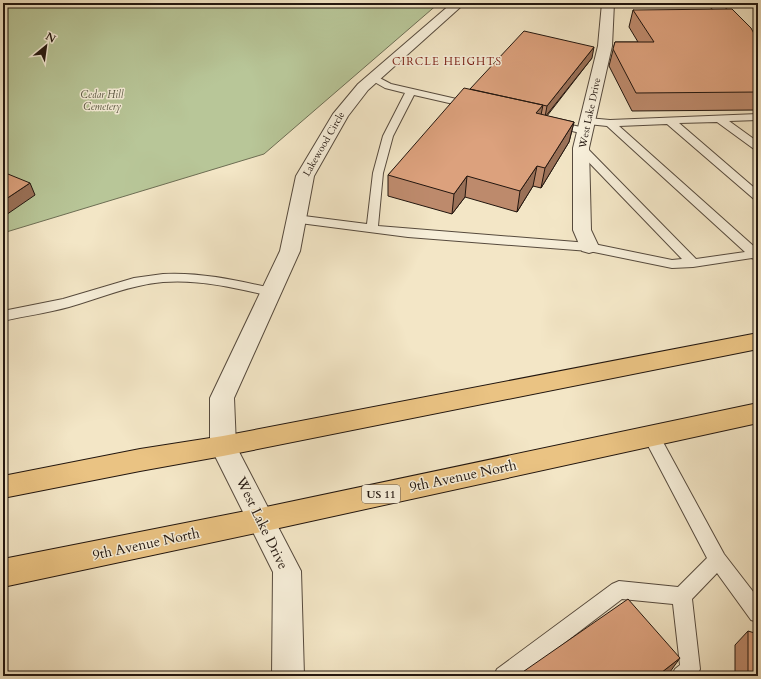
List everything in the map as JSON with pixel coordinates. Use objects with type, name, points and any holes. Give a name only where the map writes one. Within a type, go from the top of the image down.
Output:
[{"type":"main road","points":[[3,487],[140,460],[223,446],[758,341]]},
{"type":"main road","name":"9th Avenue North","points":[[3,573],[261,520],[758,413]]},
{"type":"street","name":"Lakewood Circle","points":[[223,446],[222,398],[290,251],[304,176],[341,114],[363,87],[459,3]]},
{"type":"street","name":"West Lake Drive","points":[[589,247],[582,230],[581,148],[605,46],[608,3]]},
{"type":"street","points":[[713,3],[758,49]]},
{"type":"street","name":"West Lake Drive","points":[[223,446],[287,571],[288,676]]},
{"type":"lane","points":[[374,78],[388,86],[479,107]]},
{"type":"lane","points":[[372,229],[378,173],[388,136],[411,91]]},
{"type":"lane","points":[[548,123],[586,126],[610,123],[758,117]]},
{"type":"lane","points":[[720,119],[758,147]]},
{"type":"lane","points":[[670,120],[758,197]]},
{"type":"lane","points":[[610,123],[756,256]]},
{"type":"lane","points":[[581,148],[693,263]]},
{"type":"lane","points":[[296,219],[408,233],[589,247],[672,264],[756,256]]},
{"type":"lane","points":[[3,316],[51,307],[141,281],[162,278],[215,280],[271,292]]},
{"type":"lane","points":[[651,436],[718,560],[758,613]]},
{"type":"lane","points":[[682,596],[718,560]]},
{"type":"lane","points":[[504,676],[619,590],[682,596]]},
{"type":"lane","points":[[682,596],[690,669],[682,676]]},
{"type":"green space","name":"Cedar Hill Cemetery","points":[[3,3],[439,3],[264,154],[3,233]]},
{"type":"building","points":[[732,9],[751,28],[758,41],[758,92],[636,93],[613,49],[615,42],[654,42],[633,10]]},
{"type":"building","points":[[524,31],[594,47],[547,106],[470,89]]},
{"type":"building","points":[[464,88],[543,105],[536,113],[574,122],[545,168],[537,166],[520,191],[467,176],[454,194],[388,175]]},
{"type":"building","points":[[3,172],[30,183],[3,201]]},
{"type":"building","points":[[628,599],[680,658],[657,676],[517,676]]},
{"type":"building","points":[[748,631],[758,634],[758,676],[748,676]]},
{"type":"district","name":"CIRCLE HEIGHTS","points":[[447,61]]}]
